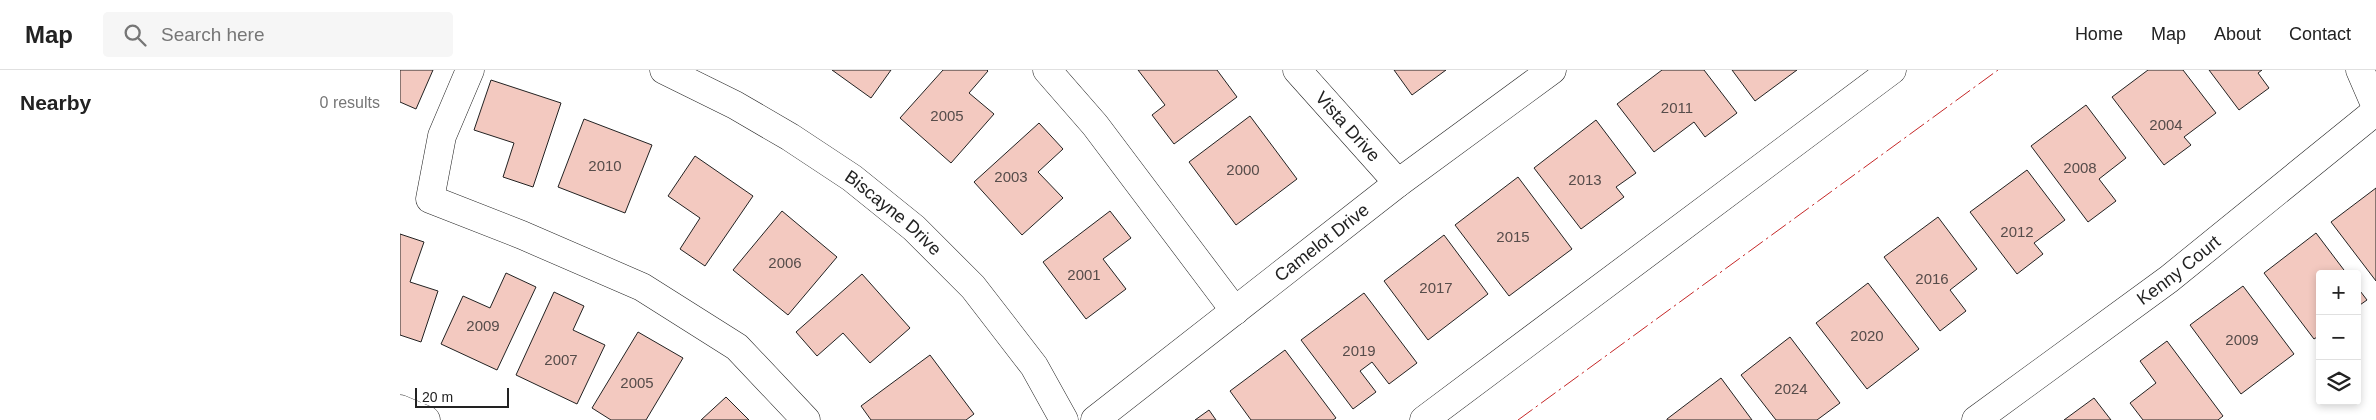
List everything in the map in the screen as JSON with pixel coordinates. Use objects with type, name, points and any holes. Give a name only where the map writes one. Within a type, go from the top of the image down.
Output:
[{"type":"street","points":[[470,70],[442,136],[430,199],[522,235],[642,287],[737,347],[806,420]]},
{"type":"street","name":"Biscayne Drive","points":[[664,70],[735,105],[790,137],[852,178],[914,228],[972,287],[989,308],[1034,366],[1064,420]]},
{"type":"street","points":[[1047,70],[1095,125],[1235,311]]},
{"type":"street","name":"Vista Drive","points":[[1297,70],[1398,183]]},
{"type":"street","name":"Camelot Drive","points":[[1094,420],[1398,183],[1552,70]]},
{"type":"street","points":[[1424,420],[1892,70]]},
{"type":"street","points":[[2360,70],[2376,107]]},
{"type":"street","name":"Kenny Court","points":[[1976,420],[2169,279],[2376,111]]},
{"type":"street","points":[[400,409],[426,420]]},
{"type":"building","points":[[400,70],[433,70],[416,109],[400,102]]},
{"type":"building","points":[[832,70],[891,70],[871,98]]},
{"type":"building","points":[[943,70],[987,70],[969,93],[994,114],[951,163],[900,118]]},
{"type":"building","points":[[1138,70],[1217,70],[1237,97],[1174,144],[1152,115],[1165,105]]},
{"type":"building","points":[[1394,70],[1446,70],[1412,95]]},
{"type":"building","points":[[1662,70],[1704,70],[1737,113],[1705,137],[1694,122],[1654,152],[1617,104]]},
{"type":"building","points":[[1732,70],[1797,70],[1755,101]]},
{"type":"building","points":[[2148,70],[2183,70],[2216,113],[2184,137],[2191,145],[2164,165],[2112,97]]},
{"type":"building","points":[[2209,70],[2262,70],[2258,73],[2269,88],[2239,110]]},
{"type":"building","points":[[491,80],[561,103],[533,187],[503,177],[514,143],[474,130]]},
{"type":"building","points":[[2086,105],[2126,158],[2099,179],[2116,201],[2088,222],[2031,146]]},
{"type":"building","points":[[1250,116],[1297,179],[1236,225],[1189,162]]},
{"type":"building","points":[[584,119],[652,145],[625,213],[558,187]]},
{"type":"building","points":[[1596,120],[1636,173],[1616,187],[1624,197],[1581,229],[1534,168]]},
{"type":"building","points":[[1039,123],[1063,149],[1038,172],[1063,198],[1022,235],[974,182]]},
{"type":"building","points":[[695,156],[753,196],[705,266],[680,249],[700,218],[668,196]]},
{"type":"building","points":[[2027,170],[2065,220],[2034,243],[2043,254],[2017,274],[1970,212]]},
{"type":"building","points":[[1518,177],[1572,249],[1509,296],[1455,225]]},
{"type":"building","points":[[2376,188],[2376,281],[2331,222]]},
{"type":"building","points":[[782,211],[837,257],[788,315],[733,270]]},
{"type":"building","points":[[1110,211],[1131,238],[1103,259],[1126,289],[1086,319],[1043,262]]},
{"type":"building","points":[[1938,217],[1977,269],[1950,290],[1966,311],[1940,331],[1884,257]]},
{"type":"building","points":[[2316,233],[2344,270],[2316,270],[2316,338],[2314,339],[2264,273]]},
{"type":"building","points":[[400,234],[424,242],[410,282],[438,291],[421,342],[400,335]]},
{"type":"building","points":[[1444,235],[1488,294],[1428,340],[1384,281]]},
{"type":"building","points":[[506,273],[536,287],[497,370],[441,344],[463,296],[490,308]]},
{"type":"building","points":[[862,274],[910,328],[870,363],[843,333],[817,356],[796,332]]},
{"type":"building","points":[[1868,283],[1919,349],[1867,389],[1816,323]]},
{"type":"building","points":[[2243,286],[2294,354],[2241,394],[2190,325]]},
{"type":"building","points":[[554,292],[584,306],[573,330],[605,345],[577,404],[516,375]]},
{"type":"building","points":[[2361,292],[2367,300],[2361,304]]},
{"type":"building","points":[[1364,293],[1417,363],[1389,384],[1372,362],[1360,371],[1376,392],[1353,409],[1301,340]]},
{"type":"building","points":[[638,332],[683,358],[646,420],[611,420],[592,408]]},
{"type":"building","points":[[1790,337],[1840,403],[1817,420],[1776,420],[1741,375]]},
{"type":"building","points":[[2167,341],[2223,416],[2218,420],[2143,420],[2130,403],[2156,383],[2140,361]]},
{"type":"building","points":[[1285,350],[1336,418],[1333,420],[1251,420],[1230,391]]},
{"type":"building","points":[[930,355],[974,414],[966,420],[871,420],[861,406]]},
{"type":"building","points":[[1721,378],[1752,420],[1667,420],[1667,419]]},
{"type":"building","points":[[726,397],[749,420],[701,420]]},
{"type":"building","points":[[2094,398],[2111,420],[2064,420]]},
{"type":"building","points":[[1209,410],[1216,420],[1195,420]]},
{"type":"power","points":[[1518,420],[1998,70]]}]
